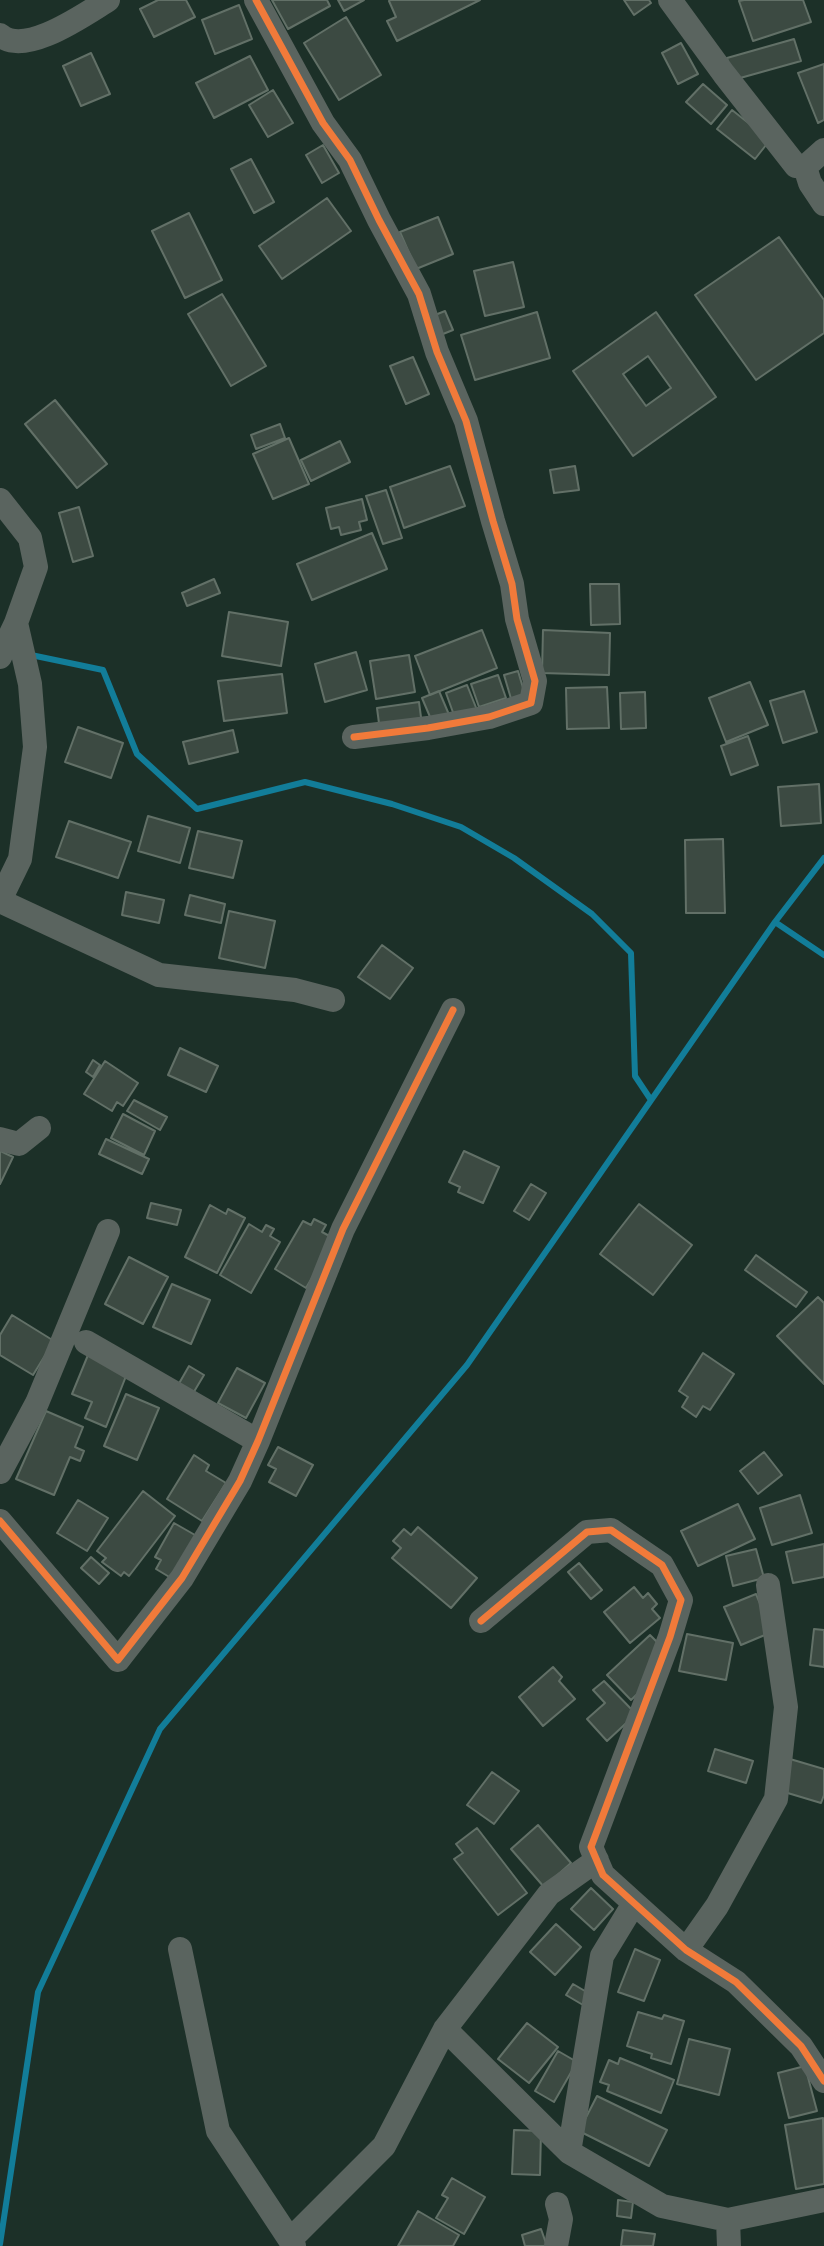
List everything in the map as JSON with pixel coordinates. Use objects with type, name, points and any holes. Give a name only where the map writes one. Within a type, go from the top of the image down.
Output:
[{"type":"street","points":[[1,38],[17,42],[36,38],[65,27],[108,0]]},
{"type":"street","points":[[256,0],[323,123],[350,160],[419,294],[437,352],[466,421],[512,584],[517,619],[535,681],[531,703],[489,717],[354,737]]},
{"type":"street","points":[[670,0],[796,166],[805,167],[824,150]]},
{"type":"street","points":[[805,167],[810,183],[824,204]]},
{"type":"street","points":[[0,500],[30,538],[36,567],[16,623],[0,656]]},
{"type":"street","points":[[16,623],[30,684],[35,747],[20,859],[0,900],[159,975],[295,990],[334,1000]]},
{"type":"street","points":[[0,1521],[118,1660],[182,1578],[240,1481],[344,1229],[453,1010]]},
{"type":"street","points":[[0,1139],[19,1144],[39,1128]]},
{"type":"street","points":[[0,1472],[37,1403],[108,1231]]},
{"type":"street","points":[[86,1342],[258,1441]]},
{"type":"street","points":[[481,1621],[587,1532],[611,1530],[662,1565],[681,1600],[670,1637],[591,1847],[603,1875],[633,1905],[686,1950],[736,1982],[801,2046],[824,2081]]},
{"type":"street","points":[[686,1950],[717,1906],[775,1799],[786,1707],[768,1585]]},
{"type":"street","points":[[180,1949],[218,2131],[293,2243],[384,2146],[445,2029],[549,1894],[597,1860]]},
{"type":"street","points":[[569,2152],[602,1956],[633,1905]]},
{"type":"street","points":[[445,2029],[569,2152],[662,2206],[728,2220],[824,2200]]},
{"type":"street","points":[[556,2246],[561,2219],[557,2204]]},
{"type":"street","points":[[728,2220],[729,2246]]},
{"type":"building","points":[[158,0],[186,0],[195,17],[154,37],[140,9]]},
{"type":"building","points":[[272,0],[327,0],[330,6],[288,29]]},
{"type":"building","points":[[338,0],[364,0],[344,11]]},
{"type":"building","points":[[390,0],[480,0],[397,41],[387,21],[396,17]]},
{"type":"building","points":[[624,0],[649,0],[651,3],[634,15]]},
{"type":"building","points":[[803,0],[811,22],[753,41],[739,1]]},
{"type":"building","points":[[239,5],[252,39],[215,54],[202,20]]},
{"type":"building","points":[[346,17],[381,75],[339,100],[304,43]]},
{"type":"building","points":[[794,39],[801,61],[733,80],[727,58]]},
{"type":"building","points":[[681,43],[698,74],[678,84],[662,53]]},
{"type":"building","points":[[91,53],[110,94],[81,106],[63,66]]},
{"type":"building","points":[[250,56],[268,90],[214,118],[196,83]]},
{"type":"building","points":[[824,64],[824,120],[818,123],[798,73]]},
{"type":"building","points":[[703,84],[727,105],[711,124],[686,102]]},
{"type":"building","points":[[273,90],[293,123],[268,137],[249,105]]},
{"type":"building","points":[[732,110],[770,140],[755,159],[717,129]]},
{"type":"building","points":[[323,145],[339,173],[322,183],[306,155]]},
{"type":"building","points":[[251,159],[274,202],[254,213],[231,169]]},
{"type":"building","points":[[327,198],[351,231],[282,279],[259,246]]},
{"type":"building","points":[[189,213],[222,280],[185,298],[152,231]]},
{"type":"building","points":[[438,217],[453,254],[416,269],[400,232]]},
{"type":"building","points":[[779,237],[824,300],[824,333],[756,380],[695,295]]},
{"type":"building","points":[[513,262],[524,307],[485,316],[474,271]]},
{"type":"building","points":[[222,294],[266,366],[231,386],[188,314]]},
{"type":"building","points":[[445,311],[453,330],[438,336],[430,317]]},
{"type":"building","points":[[537,312],[550,358],[475,380],[461,335]]},
{"type":"building","points":[[656,312],[716,397],[633,456],[573,371]],"holes":[[[648,356],[671,388],[646,406],[623,374]]]},
{"type":"building","points":[[413,357],[429,394],[406,404],[390,366]]},
{"type":"building","points":[[55,400],[107,464],[77,488],[25,424]]},
{"type":"building","points":[[280,424],[285,438],[256,449],[251,435]]},
{"type":"building","points":[[289,438],[309,484],[273,499],[253,454]]},
{"type":"building","points":[[340,441],[350,462],[311,481],[301,460]]},
{"type":"building","points":[[450,466],[465,506],[404,528],[390,487]]},
{"type":"building","points":[[575,466],[579,490],[554,493],[550,470]]},
{"type":"building","points":[[386,490],[402,538],[383,544],[366,496]]},
{"type":"building","points":[[362,499],[367,520],[359,522],[361,530],[341,535],[339,527],[331,529],[326,508]]},
{"type":"building","points":[[79,507],[93,556],[73,562],[59,513]]},
{"type":"building","points":[[372,533],[387,569],[312,600],[297,564]]},
{"type":"building","points":[[214,579],[220,593],[187,606],[182,593]]},
{"type":"building","points":[[590,584],[619,584],[620,624],[591,625]]},
{"type":"building","points":[[229,612],[288,622],[281,666],[222,656]]},
{"type":"building","points":[[482,630],[497,668],[430,695],[415,656]]},
{"type":"building","points":[[543,630],[610,633],[609,675],[542,673]]},
{"type":"building","points":[[356,652],[367,690],[325,702],[315,664]]},
{"type":"building","points":[[409,655],[415,692],[376,699],[370,661]]},
{"type":"building","points":[[518,671],[526,698],[512,702],[504,675]]},
{"type":"building","points":[[282,674],[287,713],[224,721],[218,681]]},
{"type":"building","points":[[498,675],[506,698],[479,707],[471,684]]},
{"type":"building","points":[[750,682],[768,725],[726,742],[709,698]]},
{"type":"building","points":[[467,685],[477,710],[455,718],[446,693]]},
{"type":"building","points":[[607,687],[609,728],[567,729],[566,688]]},
{"type":"building","points":[[439,691],[450,717],[433,724],[422,698]]},
{"type":"building","points":[[804,691],[817,732],[783,743],[770,701]]},
{"type":"building","points":[[645,692],[646,728],[621,729],[620,693]]},
{"type":"building","points":[[419,702],[422,725],[380,731],[377,708]]},
{"type":"building","points":[[78,727],[123,743],[111,778],[65,762]]},
{"type":"building","points":[[233,730],[238,752],[189,764],[183,742]]},
{"type":"building","points":[[748,736],[758,765],[731,775],[721,746]]},
{"type":"building","points":[[819,784],[821,823],[781,826],[778,787]]},
{"type":"building","points":[[148,816],[190,828],[180,863],[138,851]]},
{"type":"building","points":[[69,821],[131,842],[118,878],[56,857]]},
{"type":"building","points":[[198,831],[242,841],[233,878],[189,868]]},
{"type":"building","points":[[723,839],[725,913],[686,913],[685,840]]},
{"type":"building","points":[[126,892],[164,900],[159,923],[122,915]]},
{"type":"building","points":[[190,895],[225,904],[221,923],[185,915]]},
{"type":"building","points":[[229,911],[275,921],[265,968],[219,958]]},
{"type":"building","points":[[382,945],[413,968],[390,999],[358,977]]},
{"type":"building","points":[[180,1048],[218,1066],[206,1092],[168,1075]]},
{"type":"building","points":[[93,1060],[100,1065],[93,1077],[86,1072]]},
{"type":"building","points":[[105,1061],[138,1083],[123,1106],[117,1102],[112,1111],[84,1094]]},
{"type":"building","points":[[134,1100],[167,1117],[160,1130],[127,1111]]},
{"type":"building","points":[[123,1114],[155,1131],[144,1155],[111,1138]]},
{"type":"building","points":[[106,1139],[149,1159],[142,1174],[99,1154]]},
{"type":"building","points":[[0,1151],[13,1157],[0,1184]]},
{"type":"building","points":[[464,1151],[499,1167],[483,1203],[458,1192],[460,1187],[449,1182]]},
{"type":"building","points":[[531,1184],[546,1193],[529,1220],[514,1211]]},
{"type":"building","points":[[151,1203],[181,1210],[177,1225],[147,1218]]},
{"type":"building","points":[[639,1204],[692,1245],[653,1295],[600,1254]]},
{"type":"building","points":[[210,1205],[226,1214],[228,1209],[245,1218],[217,1273],[185,1257]]},
{"type":"building","points":[[314,1219],[326,1225],[322,1232],[335,1239],[306,1288],[275,1269],[303,1221],[311,1225]]},
{"type":"building","points":[[249,1224],[262,1232],[266,1225],[274,1229],[270,1236],[280,1242],[251,1293],[220,1275]]},
{"type":"building","points":[[756,1255],[807,1292],[796,1307],[745,1270]]},
{"type":"building","points":[[129,1257],[168,1277],[143,1324],[105,1304]]},
{"type":"building","points":[[172,1284],[210,1300],[191,1344],[153,1327]]},
{"type":"building","points":[[818,1297],[824,1303],[824,1384],[777,1336]]},
{"type":"building","points":[[12,1315],[54,1341],[33,1375],[0,1355],[0,1335]]},
{"type":"building","points":[[703,1353],[734,1374],[710,1410],[703,1406],[696,1417],[682,1407],[688,1397],[679,1391]]},
{"type":"building","points":[[88,1355],[128,1371],[106,1427],[85,1418],[92,1402],[72,1394]]},
{"type":"building","points":[[189,1366],[204,1375],[192,1395],[177,1387]]},
{"type":"building","points":[[237,1368],[265,1383],[246,1418],[218,1403]]},
{"type":"building","points":[[126,1394],[159,1408],[137,1460],[104,1446]]},
{"type":"building","points":[[46,1411],[83,1427],[75,1447],[84,1451],[80,1461],[70,1457],[54,1495],[16,1479]]},
{"type":"building","points":[[278,1447],[313,1465],[296,1496],[269,1482],[276,1469],[268,1465]]},
{"type":"building","points":[[764,1452],[782,1475],[758,1494],[740,1471]]},
{"type":"building","points":[[194,1455],[209,1465],[206,1471],[226,1483],[202,1521],[167,1499]]},
{"type":"building","points":[[143,1491],[175,1516],[129,1576],[124,1572],[121,1576],[102,1562],[106,1558],[97,1551]]},
{"type":"building","points":[[800,1495],[812,1533],[772,1545],[760,1508]]},
{"type":"building","points":[[78,1500],[108,1518],[87,1551],[57,1533]]},
{"type":"building","points":[[738,1504],[755,1539],[698,1566],[681,1531]]},
{"type":"building","points":[[174,1523],[202,1539],[171,1578],[156,1569],[161,1560],[155,1557]]},
{"type":"building","points":[[418,1527],[477,1578],[451,1608],[392,1558],[401,1548],[393,1541],[404,1529],[411,1535]]},
{"type":"building","points":[[824,1544],[824,1577],[793,1583],[786,1552]]},
{"type":"building","points":[[756,1549],[764,1578],[733,1586],[726,1556]]},
{"type":"building","points":[[91,1557],[109,1573],[99,1584],[81,1568]]},
{"type":"building","points":[[579,1563],[602,1590],[591,1599],[568,1572]]},
{"type":"building","points":[[634,1587],[643,1598],[648,1593],[657,1604],[652,1609],[660,1618],[630,1643],[604,1612]]},
{"type":"building","points":[[756,1594],[772,1632],[741,1645],[724,1607]]},
{"type":"building","points":[[814,1629],[824,1630],[824,1667],[810,1665]]},
{"type":"building","points":[[687,1634],[733,1643],[726,1680],[679,1671]]},
{"type":"building","points":[[650,1635],[661,1646],[650,1682],[631,1700],[607,1675]]},
{"type":"building","points":[[553,1667],[562,1677],[559,1681],[575,1699],[543,1726],[519,1697]]},
{"type":"building","points":[[604,1681],[636,1714],[607,1741],[587,1719],[605,1703],[593,1690]]},
{"type":"building","points":[[715,1749],[753,1761],[746,1783],[708,1771]]},
{"type":"building","points":[[790,1759],[824,1769],[824,1795],[821,1803],[781,1791]]},
{"type":"building","points":[[492,1772],[519,1791],[494,1824],[467,1805]]},
{"type":"building","points":[[538,1825],[571,1863],[544,1887],[511,1849]]},
{"type":"building","points":[[477,1828],[527,1893],[498,1915],[454,1859],[463,1853],[456,1844]]},
{"type":"building","points":[[591,1888],[613,1909],[594,1930],[571,1909]]},
{"type":"building","points":[[556,1924],[581,1947],[555,1975],[530,1952]]},
{"type":"building","points":[[635,1949],[660,1960],[644,2001],[618,1992]]},
{"type":"building","points":[[573,1984],[590,1994],[583,2005],[566,1995]]},
{"type":"building","points":[[638,2012],[662,2019],[664,2015],[684,2021],[671,2064],[627,2046]]},
{"type":"building","points":[[527,2023],[558,2047],[529,2083],[498,2059]]},
{"type":"building","points":[[689,2039],[730,2049],[719,2095],[677,2084]]},
{"type":"building","points":[[558,2051],[577,2062],[554,2102],[535,2091]]},
{"type":"building","points":[[620,2058],[674,2080],[661,2113],[607,2091],[609,2085],[600,2082],[609,2060],[618,2064]]},
{"type":"building","points":[[805,2066],[817,2111],[789,2118],[778,2073]]},
{"type":"building","points":[[597,2096],[667,2130],[649,2166],[579,2131]]},
{"type":"building","points":[[823,2118],[824,2184],[796,2189],[785,2125]]},
{"type":"building","points":[[514,2130],[541,2131],[540,2175],[512,2174]]},
{"type":"building","points":[[452,2178],[485,2197],[464,2234],[436,2218],[448,2198],[442,2195]]},
{"type":"building","points":[[618,2200],[633,2202],[631,2218],[617,2216]]},
{"type":"building","points":[[418,2211],[459,2235],[453,2246],[398,2246]]},
{"type":"building","points":[[541,2229],[547,2246],[525,2246],[522,2235]]},
{"type":"building","points":[[623,2230],[655,2234],[653,2246],[621,2246]]},
{"type":"waterway","points":[[31,655],[103,670],[137,754],[197,809],[305,782],[392,804],[461,827],[514,858],[592,914],[631,953],[635,1076],[651,1100]]},
{"type":"waterway","points":[[0,2244],[38,1992],[160,1729],[467,1365],[775,922],[824,858]]},
{"type":"waterway","points":[[775,922],[824,955]]},
{"type":"cycle path","points":[[256,0],[323,123],[350,160],[419,294],[437,352],[466,421],[512,584],[517,619],[535,681],[531,703],[489,717],[354,737]]},
{"type":"cycle path","points":[[0,1521],[118,1660],[182,1578],[240,1481],[343,1229],[453,1010]]},
{"type":"cycle path","points":[[481,1621],[587,1532],[611,1530],[662,1565],[681,1600],[670,1637],[591,1847],[603,1875],[686,1950],[736,1982],[801,2046],[824,2081]]}]
